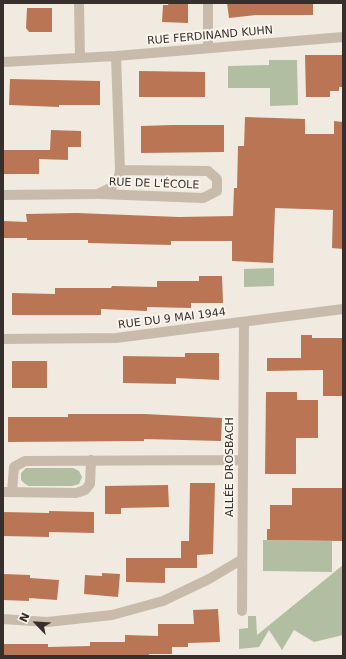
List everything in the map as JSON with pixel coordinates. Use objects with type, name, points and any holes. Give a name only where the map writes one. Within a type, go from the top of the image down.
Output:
[{"type":"street","points":[[79,3],[80,58]]},
{"type":"street","points":[[208,3],[208,47]]},
{"type":"street","name":"RUE FERDINAND KUHN","points":[[3,62],[116,56],[208,47],[343,37]]},
{"type":"street","name":"RUE DE L'ÉCOLE","points":[[98,194],[112,187],[119,176],[120,170],[116,56]]},
{"type":"street","name":"RUE DE L'ÉCOLE","points":[[3,195],[98,194],[203,198],[217,191],[217,180],[208,171],[120,170]]},
{"type":"street","name":"RUE DU 9 MAI 1944","points":[[3,339],[116,338],[343,309]]},
{"type":"street","name":"ALLÉE DROSBACH","points":[[242,612],[244,322]]},
{"type":"street","points":[[91,460],[90,484],[85,490],[76,493],[7,492],[14,467],[18,463],[25,461],[91,460],[242,460]]},
{"type":"street","points":[[3,619],[47,622],[112,615],[163,601],[209,579],[242,560]]},
{"type":"green space","points":[[269,60],[297,60],[298,105],[270,106],[270,88],[228,88],[228,66],[269,65]]},
{"type":"green space","points":[[274,268],[274,286],[244,287],[244,269]]},
{"type":"green space","points":[[26,468],[73,468],[79,471],[82,477],[79,484],[72,486],[29,486],[21,480],[21,473]]},
{"type":"green space","points":[[263,540],[332,541],[332,572],[263,571]]},
{"type":"green space","points":[[343,565],[343,635],[314,642],[294,630],[282,650],[269,630],[259,647],[239,649],[239,629],[248,628],[248,616],[256,616],[257,635]]},
{"type":"building","points":[[169,3],[188,3],[188,23],[162,22],[163,5],[168,5]]},
{"type":"building","points":[[227,3],[313,3],[313,15],[256,15],[229,18]]},
{"type":"building","points":[[27,8],[52,8],[52,32],[29,32],[26,28]]},
{"type":"building","points":[[305,55],[343,55],[343,87],[339,87],[339,91],[330,91],[330,97],[306,97]]},
{"type":"building","points":[[139,71],[205,72],[205,97],[139,97]]},
{"type":"building","points":[[10,79],[100,81],[100,105],[59,105],[59,107],[9,105]]},
{"type":"building","points":[[245,117],[305,119],[305,134],[334,134],[334,121],[343,122],[343,249],[332,248],[333,210],[275,208],[273,263],[232,261],[232,241],[171,241],[171,245],[88,243],[88,240],[27,240],[27,238],[3,238],[3,221],[27,222],[26,214],[77,213],[179,217],[233,216],[234,188],[237,188],[238,146],[244,146]]},
{"type":"building","points":[[224,125],[224,152],[141,153],[141,126]]},
{"type":"building","points":[[51,130],[81,131],[81,147],[68,147],[68,160],[39,159],[39,174],[3,174],[3,150],[50,150]]},
{"type":"building","points":[[199,276],[222,276],[223,303],[191,303],[191,308],[147,307],[147,311],[101,309],[101,315],[12,315],[12,293],[55,294],[55,288],[111,288],[112,286],[157,287],[157,281],[199,281]]},
{"type":"building","points":[[301,335],[312,335],[312,338],[343,338],[343,396],[323,396],[323,370],[267,371],[267,358],[301,358]]},
{"type":"building","points":[[185,353],[219,353],[219,380],[176,378],[176,384],[123,383],[123,356],[185,357]]},
{"type":"building","points":[[12,361],[47,361],[47,388],[12,388]]},
{"type":"building","points":[[266,392],[297,392],[297,400],[318,400],[318,438],[296,438],[296,474],[265,474]]},
{"type":"building","points":[[68,414],[145,414],[222,418],[221,441],[144,439],[144,441],[8,442],[8,417],[68,417]]},
{"type":"building","points":[[190,483],[215,483],[213,554],[197,555],[197,568],[165,568],[165,583],[126,582],[126,558],[181,558],[181,541],[189,541]]},
{"type":"building","points":[[168,485],[169,507],[121,508],[121,514],[105,514],[105,486]]},
{"type":"building","points":[[292,488],[343,488],[343,541],[267,540],[267,529],[270,529],[270,505],[292,505]]},
{"type":"building","points":[[49,511],[94,512],[94,533],[49,532],[49,537],[3,536],[3,512],[49,513]]},
{"type":"building","points":[[102,573],[120,574],[118,597],[84,594],[85,575],[102,576]]},
{"type":"building","points":[[3,574],[30,575],[30,578],[59,580],[57,600],[29,598],[29,601],[3,600]]},
{"type":"building","points":[[218,609],[220,642],[188,643],[188,647],[172,647],[172,654],[149,654],[149,656],[3,656],[3,644],[48,644],[48,647],[90,646],[90,642],[125,642],[125,635],[158,636],[158,624],[194,624],[193,610]]}]
